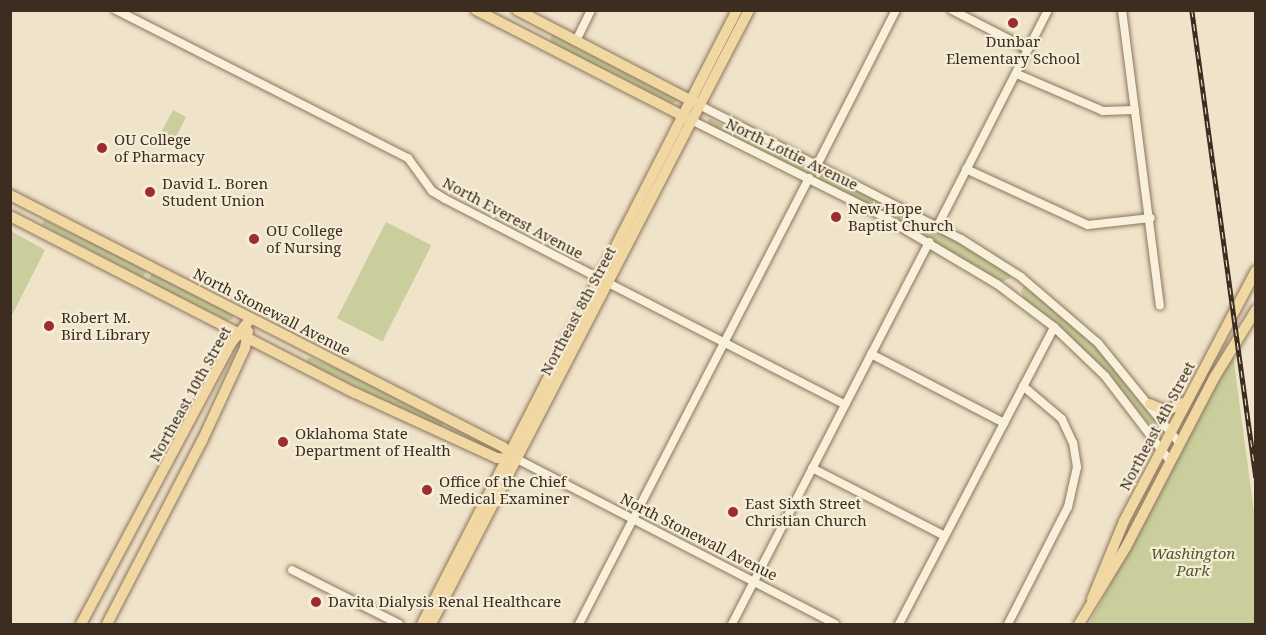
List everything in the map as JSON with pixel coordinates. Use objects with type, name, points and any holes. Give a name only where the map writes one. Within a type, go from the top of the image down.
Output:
[{"type":"main road","name":"North Lottie Avenue","points":[[477,10],[693,122]]},
{"type":"main road","name":"North Lottie Avenue","points":[[517,10],[701,106]]},
{"type":"main road","name":"Northeast 8th Street","points":[[604,280],[682,115],[736,10]]},
{"type":"main road","name":"Northeast 8th Street","points":[[422,624],[604,280],[693,122],[749,10]]},
{"type":"main road","name":"North Stonewall Avenue","points":[[10,195],[251,318],[511,457]]},
{"type":"main road","name":"North Stonewall Avenue","points":[[10,216],[355,393],[511,457]]},
{"type":"main road","name":"Northeast 4th Street","points":[[1092,599],[1107,558],[1161,449],[1256,270]]},
{"type":"main road","name":"Northeast 4th Street","points":[[1078,624],[1126,547],[1170,460],[1256,310]]},
{"type":"main road","name":"Northeast 10th Street","points":[[106,624],[202,441],[251,318]]},
{"type":"main road","name":"Northeast 10th Street","points":[[81,624],[243,335]]},
{"type":"main road","points":[[1150,404],[1172,410],[1186,401]]},
{"type":"main road","name":"Northeast 8th Street","points":[[431,624],[511,457]]},
{"type":"street","name":"North Everest Avenue","points":[[116,10],[408,158],[437,195],[845,405]]},
{"type":"street","points":[[576,41],[591,10]]},
{"type":"street","points":[[817,165],[896,10]]},
{"type":"street","points":[[952,10],[1028,50]]},
{"type":"street","points":[[937,226],[1048,10]]},
{"type":"street","points":[[1122,10],[1151,218],[1160,306]]},
{"type":"street","points":[[1017,74],[1103,111],[1135,110]]},
{"type":"street","name":"North Lottie Avenue","points":[[701,106],[937,226],[1007,267],[1052,300],[1098,343],[1150,404],[1180,444]]},
{"type":"street","name":"North Lottie Avenue","points":[[693,122],[809,178],[929,242],[998,284],[1054,327],[1104,376],[1170,460]]},
{"type":"street","points":[[966,169],[1088,225],[1151,218]]},
{"type":"street","points":[[579,624],[809,178]]},
{"type":"street","points":[[732,624],[929,242]]},
{"type":"street","points":[[899,624],[1054,327]]},
{"type":"street","points":[[871,354],[1004,423]]},
{"type":"street","points":[[1008,624],[1068,507],[1076,477],[1076,451],[1066,426],[1048,404],[1023,386]]},
{"type":"street","name":"North Stonewall Avenue","points":[[511,457],[835,624]]},
{"type":"street","points":[[812,468],[945,536]]},
{"type":"street","points":[[292,570],[399,624]]},
{"type":"green space","points":[[551,34],[557,34],[680,99],[672,104],[610,72],[584,63],[551,45]]},
{"type":"green space","points":[[173,110],[186,117],[174,140],[161,133]]},
{"type":"green space","points":[[708,118],[802,160],[930,225],[1009,272],[1011,278],[1001,282],[892,218],[709,126]]},
{"type":"green space","points":[[44,220],[147,269],[143,278],[42,225]]},
{"type":"green space","points":[[386,222],[431,245],[382,341],[337,318]]},
{"type":"green space","points":[[11,231],[45,250],[11,317]]},
{"type":"green space","points":[[153,272],[232,314],[233,319],[227,321],[148,281]]},
{"type":"green space","points":[[1024,286],[1091,339],[1163,432],[1155,432],[1111,376],[1024,299],[1021,291]]},
{"type":"green space","name":"Washington Park","points":[[1233,355],[1255,519],[1255,624],[1089,624]]},
{"type":"green space","points":[[309,357],[353,375],[443,422],[442,426],[436,427],[306,362]]},
{"type":"railway","points":[[1192,10],[1256,478]]},
{"type":"place","name":"Dunbar Elementary School","points":[[1013,23]]},
{"type":"place","name":"OU College of Pharmacy","points":[[102,148]]},
{"type":"place","name":"David L. Boren Student Union","points":[[150,192]]},
{"type":"place","name":"New Hope Baptist Church","points":[[836,217]]},
{"type":"place","name":"OU College of Nursing","points":[[254,239]]},
{"type":"place","name":"Robert M. Bird Library","points":[[49,326]]},
{"type":"place","name":"Oklahoma State Department of Health","points":[[283,442]]},
{"type":"place","name":"Office of the Chief Medical Examiner","points":[[427,490]]},
{"type":"place","name":"East Sixth Street Christian Church","points":[[733,512]]},
{"type":"place","name":"Davita Dialysis Renal Healthcare","points":[[316,602]]}]
